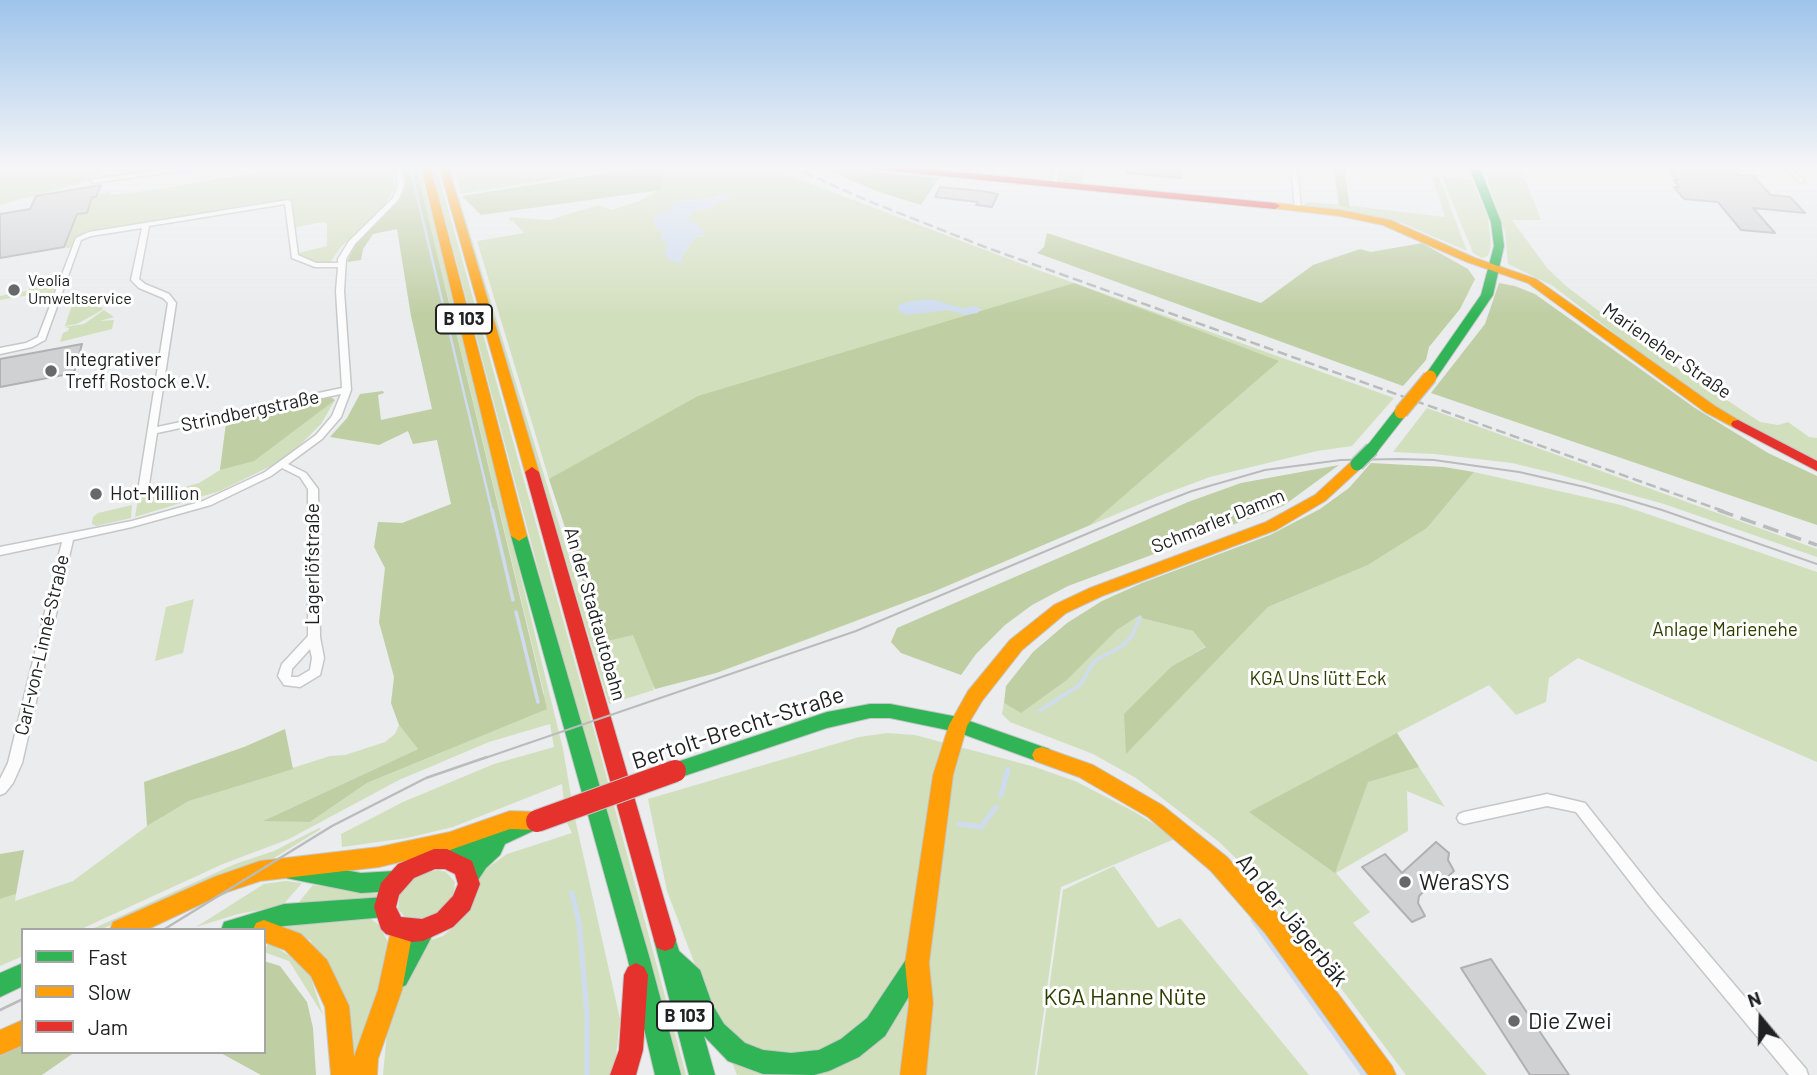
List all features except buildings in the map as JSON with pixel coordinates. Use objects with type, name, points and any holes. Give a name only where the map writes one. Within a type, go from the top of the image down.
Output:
[{"type":"main road","name":"B 103","points":[[438,216],[533,589],[638,956],[668,1075]]},
{"type":"main road","name":"An der Stadtautobahn","points":[[458,216],[609,734],[702,1075]]},
{"type":"main road","name":"Marieneher Straße","points":[[1347,216],[1386,222],[1494,268],[1532,281],[1710,409],[1817,467]]},
{"type":"main road","name":"Schmarler Damm","points":[[917,962],[943,775],[958,725],[975,696],[1016,645],[1060,610],[1096,592],[1271,526],[1320,498],[1357,464],[1430,377],[1487,295],[1499,246],[1494,216]]},
{"type":"main road","name":"Bertolt-Brecht-Straße","points":[[285,868],[361,883],[395,881],[419,863],[447,859],[479,843],[537,821],[827,720],[870,711],[914,714],[958,725]]},
{"type":"main road","name":"An der Jägerbäk","points":[[958,725],[1051,756],[1102,778],[1155,811],[1192,840],[1246,892],[1383,1075]]},
{"type":"main road","name":"Bertolt-Brecht-Straße","points":[[126,928],[260,871],[402,853],[450,841],[510,820],[537,821]]},
{"type":"main road","name":"Bertolt-Brecht-Straße","points":[[424,930],[445,920],[462,904],[468,876],[478,861],[493,848],[497,838]]},
{"type":"main road","points":[[447,859],[457,862],[468,876]]},
{"type":"main road","points":[[390,990],[424,930],[402,930],[389,921],[386,899],[395,881]]},
{"type":"main road","points":[[259,928],[284,915],[385,907]]},
{"type":"main road","points":[[364,1075],[366,1059],[390,990],[402,930]]},
{"type":"main road","points":[[266,932],[293,942],[319,968],[337,1006],[344,1075]]},
{"type":"main road","points":[[623,1075],[631,1049],[638,956]]},
{"type":"main road","points":[[668,956],[692,978],[702,1009],[715,1033],[737,1052],[763,1062],[791,1065],[820,1062],[850,1048],[868,1034],[897,999],[917,962]]},
{"type":"main road","points":[[913,1075],[921,1003],[917,962]]},
{"type":"main road","points":[[0,985],[21,975]]},
{"type":"main road","points":[[0,1043],[21,1032]]},
{"type":"street","points":[[0,351],[21,348],[42,338],[80,237],[201,216]]},
{"type":"street","points":[[291,216],[295,256],[315,265],[340,265]]},
{"type":"street","points":[[0,551],[158,518],[207,503],[283,465],[304,450],[336,417],[347,390],[340,265],[352,243],[380,216]]},
{"type":"street","name":"Strindbergstraße","points":[[143,491],[172,303],[166,296],[142,286],[135,280],[146,225]]},
{"type":"street","name":"Strindbergstraße","points":[[153,431],[347,390]]},
{"type":"street","name":"Lagerlöfstraße","points":[[283,465],[303,475],[313,489],[314,637]]},
{"type":"street","name":"Carl-von-Linné-Straße","points":[[0,789],[15,763],[68,538]]},
{"type":"street","points":[[1464,818],[1547,800],[1580,807],[1653,900],[1800,1075]]},
{"type":"green space","points":[[76,216],[204,216],[81,237],[75,247],[64,247]]},
{"type":"green space","points":[[290,216],[373,216],[340,248],[328,266],[315,265],[294,254],[327,246],[327,223],[292,228]]},
{"type":"green space","points":[[383,216],[428,216],[547,709],[367,783],[310,822],[263,821],[418,749],[399,725],[391,703],[394,677],[379,622],[385,568],[374,547],[378,522],[402,523],[451,504],[437,440],[413,444],[408,431],[379,445],[330,437],[347,418],[360,394],[383,391],[384,393],[378,395],[381,420],[432,409],[411,316],[397,229],[373,234],[363,249],[361,260],[347,262],[357,241]]},
{"type":"green space","points":[[428,216],[432,216],[436,230],[563,749],[574,814],[620,1019],[614,1075],[383,1075],[388,1021],[405,983],[431,940],[443,936],[459,922],[472,903],[475,887],[483,871],[507,854],[572,833],[566,821],[562,784],[453,827],[407,838],[342,847],[341,834],[403,802],[494,764],[554,747],[550,724],[489,742],[399,780],[289,839],[223,864],[83,928],[21,928],[21,957],[0,966],[0,899],[16,894],[15,901],[73,881],[147,826],[189,801],[330,756],[345,755],[385,742],[395,734],[399,725],[418,749],[265,820],[310,822],[367,783],[445,751],[544,694]]},
{"type":"green space","points":[[444,216],[450,216],[596,738],[686,1075],[680,1075],[584,742]]},
{"type":"green space","points":[[462,216],[465,216],[596,645],[610,641],[603,642],[549,479],[477,241],[524,233],[512,220],[510,222],[509,217],[549,220],[562,216],[667,216],[655,228],[664,233],[668,244],[684,263],[681,257],[695,237],[704,235],[700,227],[687,219],[689,216],[896,216],[1394,398],[1352,446],[1317,451],[1210,477],[935,591],[806,640],[716,673],[655,689],[653,686],[654,690],[609,704]]},
{"type":"green space","points":[[1365,216],[1438,216],[1454,216],[1467,251],[1402,223]]},
{"type":"green space","points":[[1458,216],[1488,218],[1491,245],[1488,256],[1482,258],[1473,253]]},
{"type":"green space","points":[[1500,216],[1539,216],[1541,220],[1512,220],[1547,268],[1566,286],[1645,346],[1760,422],[1778,425],[1788,422],[1809,437],[1817,438],[1817,463],[1715,407],[1553,286],[1508,264],[1505,232]]},
{"type":"green space","points":[[1047,233],[1261,303],[1313,265],[1360,249],[1371,252],[1422,243],[1468,269],[1475,279],[1460,309],[1429,347],[1426,360],[1403,386],[1037,253],[1044,247]]},
{"type":"green space","points":[[58,279],[46,306],[42,306],[47,292],[0,300],[0,296],[27,291],[33,285],[31,283]]},
{"type":"green space","points":[[1074,283],[1279,361],[1090,525],[935,591],[716,673],[655,689],[633,635],[603,642],[549,479],[698,396]]},
{"type":"green space","points":[[1499,283],[1535,294],[1695,408],[1768,453],[1817,476],[1817,525],[1431,393],[1485,324]]},
{"type":"green space","points":[[68,294],[103,308],[77,324],[65,326],[73,302]]},
{"type":"green space","points":[[104,310],[114,317],[100,321],[114,320],[112,329],[60,342],[63,333],[69,328],[64,327],[84,324]]},
{"type":"green space","points":[[330,397],[335,400],[321,424],[299,446],[275,464],[220,491],[135,517],[138,499],[142,495],[156,495],[199,483],[220,470],[226,424],[237,417]]},
{"type":"green space","points":[[330,397],[335,400],[254,461],[220,470],[226,424],[237,417]]},
{"type":"green space","points":[[1427,408],[1817,549],[1817,557],[1664,504],[1553,473],[1512,463],[1393,452]]},
{"type":"green space","points":[[1371,463],[1444,467],[1474,472],[1427,528],[1368,565],[1268,607],[1126,754],[1124,714],[1172,666],[1206,647],[1193,631],[1137,617],[1117,630],[1067,680],[1021,713],[1004,703],[1006,686],[1033,652],[1067,623],[1102,601],[1142,583],[1270,535],[1320,509],[1349,488]]},
{"type":"green space","points":[[1339,465],[1283,506],[1068,586],[1032,605],[1005,625],[976,654],[961,675],[901,653],[891,642],[897,628],[1188,502],[1241,483]]},
{"type":"green space","points":[[1474,472],[1621,505],[1817,572],[1817,762],[1578,658],[1549,678],[1546,702],[1516,715],[1489,685],[1397,733],[1445,807],[1407,791],[1408,831],[1336,873],[1370,912],[1353,923],[1487,1075],[1406,1075],[1290,920],[1247,869],[1218,841],[1136,778],[1093,754],[1010,722],[1002,714],[1004,703],[1021,712],[1067,680],[1117,630],[1137,617],[1193,631],[1207,646],[1172,666],[1126,753],[1268,607],[1368,565],[1427,528]]},
{"type":"green space","points":[[132,505],[131,518],[96,526],[92,524],[93,517],[98,513]]},
{"type":"green space","points":[[194,599],[183,653],[155,661],[166,607]]},
{"type":"green space","points":[[285,729],[293,769],[189,801],[147,826],[144,782],[244,747]]},
{"type":"green space","points":[[887,733],[915,735],[1035,767],[1075,781],[1133,811],[1177,838],[1061,887],[1035,1075],[737,1075],[667,891],[648,799],[859,737]]},
{"type":"green space","points":[[1397,733],[1419,767],[1368,782],[1335,873],[1249,812]]},
{"type":"green space","points":[[321,829],[274,858],[222,875],[104,928],[94,928],[235,864],[274,851]]},
{"type":"green space","points":[[24,850],[16,894],[0,899],[0,854]]},
{"type":"green space","name":"KGA Hanne Nüte","points":[[1114,866],[1158,928],[1180,918],[1309,1075],[1037,1075],[1063,890]]},
{"type":"green space","points":[[438,870],[446,872],[455,882],[453,897],[441,911],[424,920],[407,919],[398,909],[400,893],[412,879]]},
{"type":"green space","points":[[286,881],[302,883],[282,906],[238,914],[196,927],[264,884]]},
{"type":"green space","points":[[313,885],[379,894],[377,899],[294,908]]},
{"type":"green space","points":[[364,914],[379,925],[389,944],[388,959],[349,1075],[328,968],[310,940],[280,926]]},
{"type":"green space","points":[[269,942],[308,969],[323,1015],[289,961],[266,953]]},
{"type":"green space","points":[[266,962],[280,966],[307,1002],[313,1028],[316,1075],[261,1075],[223,1054],[266,1054]]},
{"type":"green space","points":[[21,1046],[21,1054],[72,1054],[42,1075],[0,1075],[0,1056]]},
{"type":"water","points":[[654,216],[690,216],[688,219],[700,227],[705,235],[695,237],[681,257],[684,264],[667,259],[664,255],[668,244],[660,239],[664,233],[655,228]]},
{"type":"water","points":[[931,299],[965,309],[972,306],[982,309],[966,315],[948,310],[906,315],[898,310],[899,305],[911,301]]},
{"type":"waterway","points":[[422,216],[492,511]]},
{"type":"waterway","points":[[492,510],[513,600]]},
{"type":"waterway","points":[[516,612],[538,702]]},
{"type":"waterway","points":[[1039,711],[1080,685],[1094,661],[1121,647],[1132,636],[1140,617]]},
{"type":"waterway","points":[[1001,795],[1008,769]]},
{"type":"waterway","points":[[959,824],[981,827],[996,807]]},
{"type":"waterway","points":[[572,893],[579,923],[587,1014],[587,1075]]},
{"type":"waterway","points":[[1253,920],[1364,1075]]},
{"type":"tram line","points":[[482,759],[856,631],[1153,506],[1192,491],[1265,470],[1341,460],[1399,459],[1434,460],[1519,472],[1585,487],[1662,510],[1817,564]]},
{"type":"tram line","points":[[166,928],[332,826],[426,778],[487,757]]},
{"type":"tram line","points":[[0,1010],[21,1000]]},
{"type":"railway","points":[[907,216],[985,247],[1723,511]]},
{"type":"railway","points":[[1718,510],[1817,545]]},
{"type":"traffic: fast","points":[[1430,377],[1487,295],[1499,246],[1494,216]]},
{"type":"traffic: fast","points":[[1372,449],[1401,412]]},
{"type":"traffic: fast","points":[[1357,464],[1372,449]]},
{"type":"traffic: fast","points":[[519,536],[638,956],[668,1075]]},
{"type":"traffic: fast","points":[[675,771],[827,720],[870,711],[890,711],[958,725],[1042,755]]},
{"type":"traffic: fast","points":[[447,859],[528,824]]},
{"type":"traffic: fast","points":[[468,876],[478,861],[493,848],[497,838]]},
{"type":"traffic: fast","points":[[294,871],[361,883],[395,881]]},
{"type":"traffic: fast","points":[[239,928],[284,915],[385,907]]},
{"type":"traffic: fast","points":[[398,977],[423,930]]},
{"type":"traffic: fast","points":[[665,940],[702,1075]]},
{"type":"traffic: fast","points":[[668,956],[692,978],[702,1009],[715,1033],[737,1052],[763,1062],[791,1065],[820,1062],[850,1048],[876,1027],[917,963]]},
{"type":"traffic: fast","points":[[0,985],[21,975]]},
{"type":"traffic: slow","points":[[438,216],[519,536]]},
{"type":"traffic: slow","points":[[458,216],[532,472]]},
{"type":"traffic: slow","points":[[1356,216],[1386,222],[1471,260],[1532,281],[1710,409],[1738,424]]},
{"type":"traffic: slow","points":[[1401,412],[1430,377]]},
{"type":"traffic: slow","points":[[958,725],[975,696],[1016,645],[1060,609],[1096,592],[1271,526],[1320,498],[1357,464]]},
{"type":"traffic: slow","points":[[913,1075],[921,1003],[917,963],[943,775],[958,725]]},
{"type":"traffic: slow","points":[[1042,755],[1086,771],[1155,811],[1219,864],[1273,925],[1383,1075]]},
{"type":"traffic: slow","points":[[125,928],[222,884],[260,871],[379,857],[450,841],[510,820],[537,821]]},
{"type":"traffic: slow","points":[[364,1075],[366,1059],[390,990],[402,930]]},
{"type":"traffic: slow","points":[[266,932],[293,942],[319,968],[337,1006],[344,1075]]},
{"type":"traffic: slow","points":[[0,1043],[21,1033]]},
{"type":"traffic: jam","points":[[1738,424],[1817,467]]},
{"type":"traffic: jam","points":[[532,472],[665,940]]},
{"type":"traffic: jam","points":[[537,821],[675,771]]},
{"type":"traffic: jam","points":[[434,859],[447,859],[464,868],[469,884],[462,903],[445,920],[423,930],[412,931],[394,926],[389,921],[385,907],[389,890],[406,871],[434,859]]},
{"type":"traffic: jam","points":[[623,1075],[631,1050],[636,975]]},
{"type":"place","name":"Veolia Umweltservice","points":[[14,290]]},
{"type":"place","name":"Integrativer Treff Rostock e.V.","points":[[51,371]]},
{"type":"place","name":"Hot-Million","points":[[96,494]]},
{"type":"place","name":"WeraSYS","points":[[1405,882]]},
{"type":"place","name":"Die Zwei","points":[[1514,1021]]},
{"type":"park label","name":"Anlage Marienehe","points":[[1725,630]]},
{"type":"park label","name":"KGA Uns lütt Eck","points":[[1318,679]]}]
